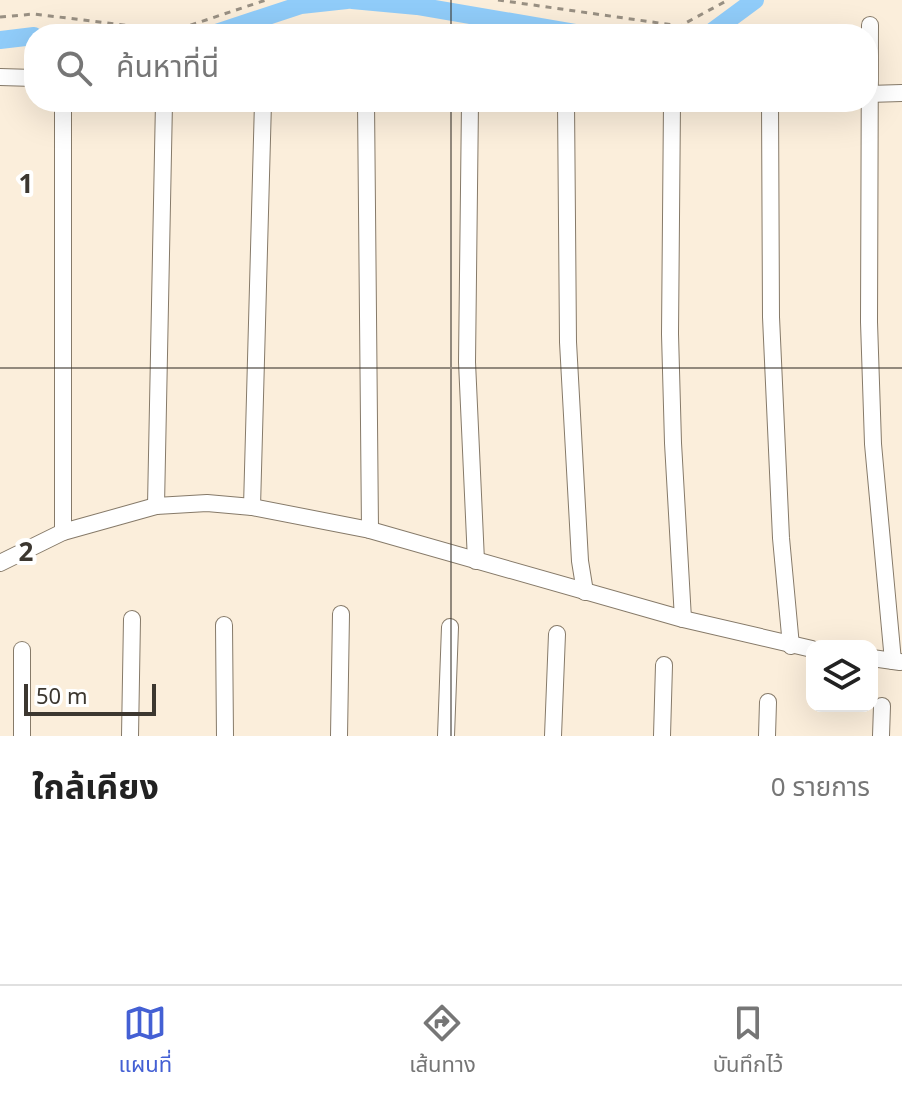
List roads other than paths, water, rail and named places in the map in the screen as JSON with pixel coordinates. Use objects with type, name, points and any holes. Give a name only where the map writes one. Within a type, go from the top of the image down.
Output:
[{"type":"street","points":[[0,77],[24,78]]},
{"type":"street","points":[[878,94],[902,93]]},
{"type":"street","points":[[63,112],[63,532]]},
{"type":"street","points":[[156,506],[164,112]]},
{"type":"street","points":[[252,507],[263,112]]},
{"type":"street","points":[[366,112],[370,530]]},
{"type":"street","points":[[470,112],[467,362],[476,561]]},
{"type":"street","points":[[566,112],[568,342],[579,547],[585,592]]},
{"type":"street","points":[[671,112],[671,365],[683,619]]},
{"type":"street","points":[[770,112],[771,317],[781,538],[791,646]]},
{"type":"street","points":[[869,112],[869,322],[873,444],[897,661]]},
{"type":"street","points":[[0,563],[63,532],[156,506],[207,503],[252,507],[370,530],[683,619],[806,648]]},
{"type":"street","points":[[339,736],[341,614]]},
{"type":"street","points":[[130,736],[132,619]]},
{"type":"street","points":[[224,625],[225,736]]},
{"type":"street","points":[[446,736],[450,627]]},
{"type":"street","points":[[553,736],[557,634]]},
{"type":"street","points":[[22,650],[22,736]]},
{"type":"street","points":[[662,736],[664,665]]},
{"type":"street","points":[[767,736],[768,702]]},
{"type":"street","points":[[881,736],[882,706]]},
{"type":"waterway","points":[[243,24],[301,5],[347,0]]},
{"type":"waterway","points":[[352,0],[417,6],[523,24]]},
{"type":"waterway","points":[[723,24],[755,0]]},
{"type":"waterway","points":[[0,40],[24,37]]}]
